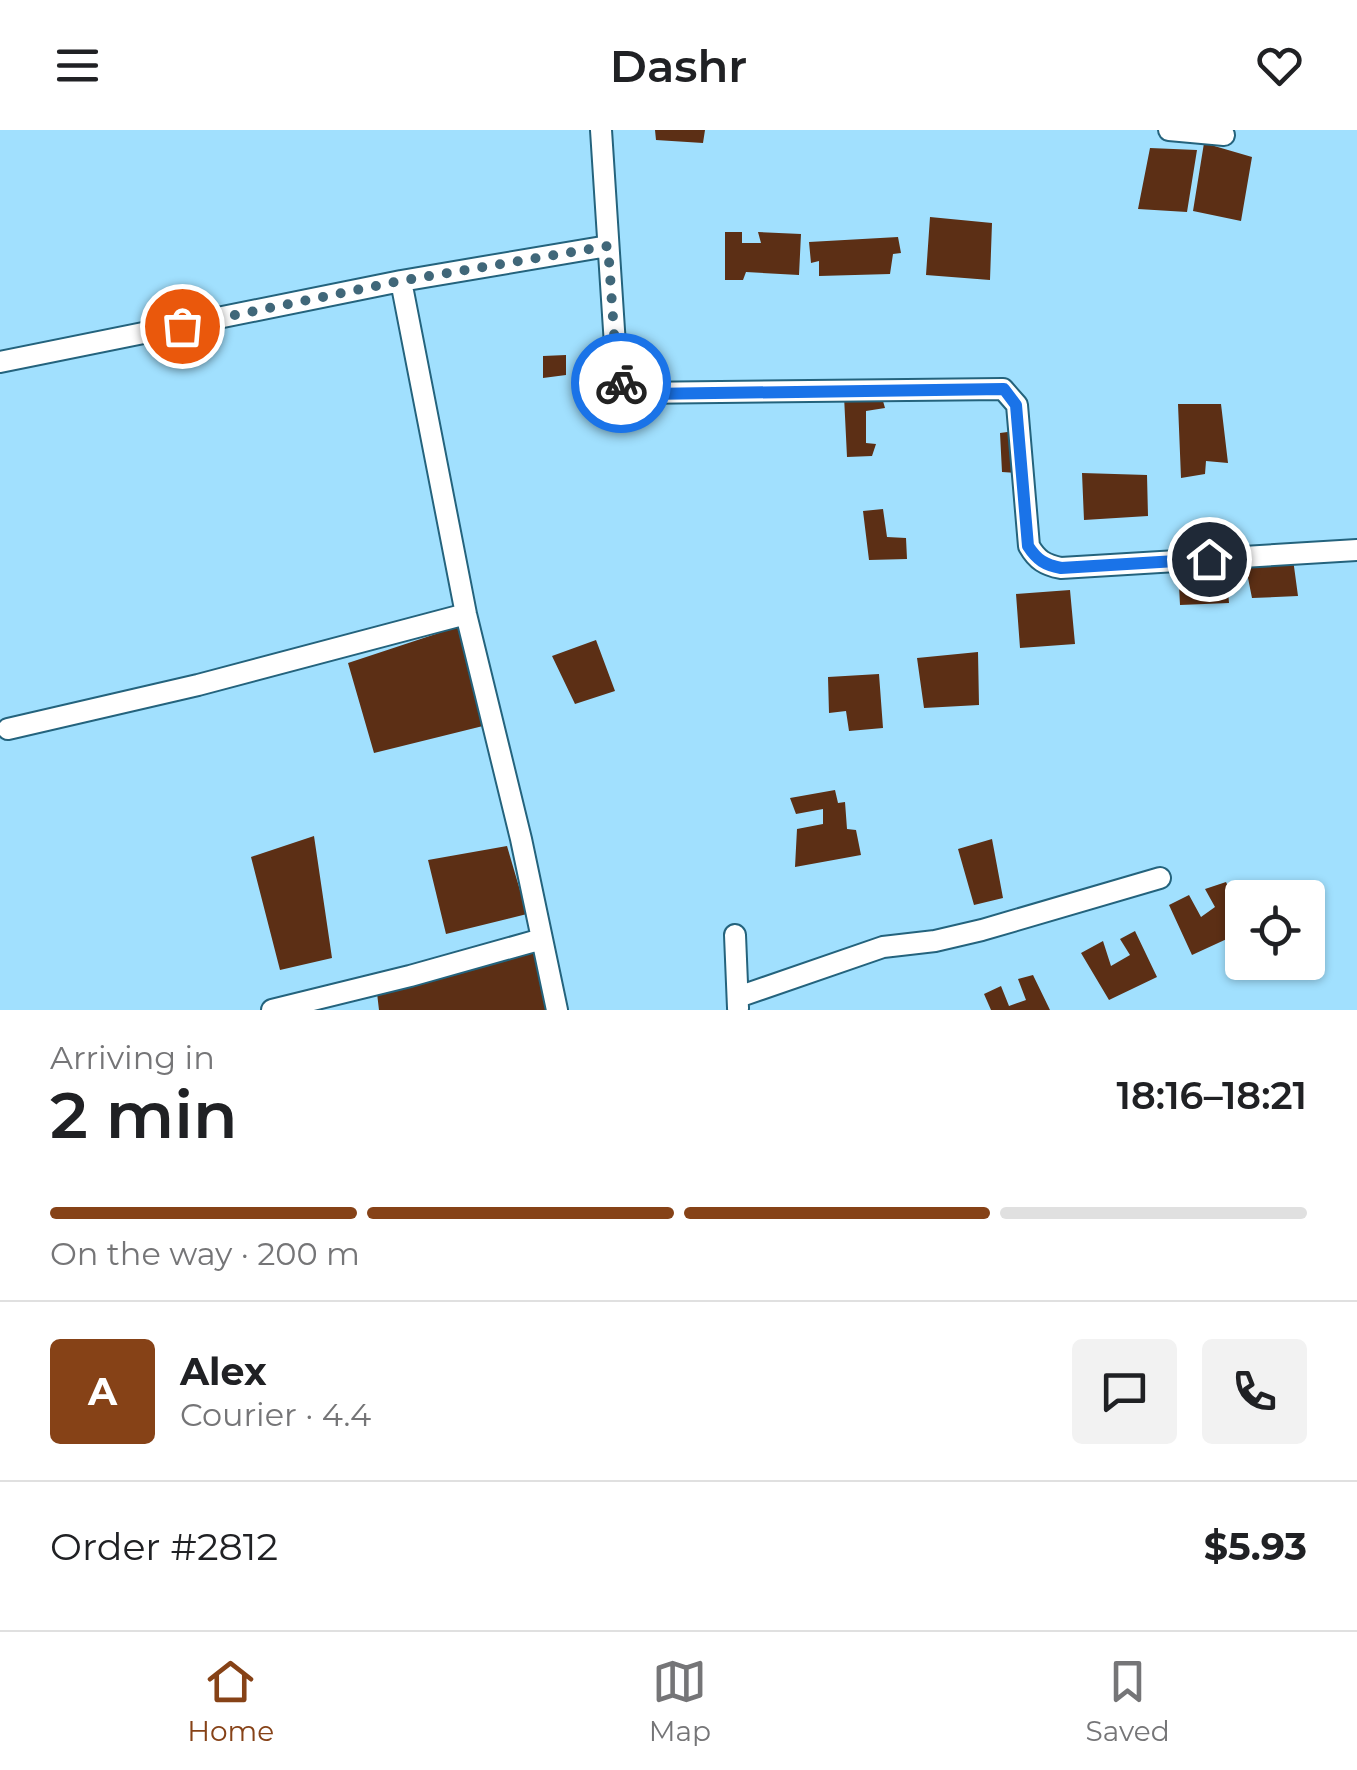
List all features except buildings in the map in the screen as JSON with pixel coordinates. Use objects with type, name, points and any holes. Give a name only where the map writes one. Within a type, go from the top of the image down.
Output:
[{"type":"street","points":[[600,130],[617,376],[633,393],[1004,389],[1016,405],[1028,546],[1048,566],[1357,550]]},
{"type":"street","points":[[1170,130],[1224,135]]},
{"type":"street","points":[[0,362],[400,281],[608,246]]},
{"type":"street","points":[[400,281],[466,614],[557,1010]]},
{"type":"street","points":[[8,729],[198,685],[466,614]]},
{"type":"street","points":[[736,935],[738,1003],[883,947],[982,930],[1160,878]]},
{"type":"street","points":[[272,1010],[542,939]]},
{"type":"way so far","points":[[182,326],[400,281],[608,246],[617,376],[621,383]]},
{"type":"route","points":[[621,383],[633,393],[647,394],[1004,389],[1016,405],[1028,546],[1035,557],[1048,566],[1061,568],[1209,559]]}]
